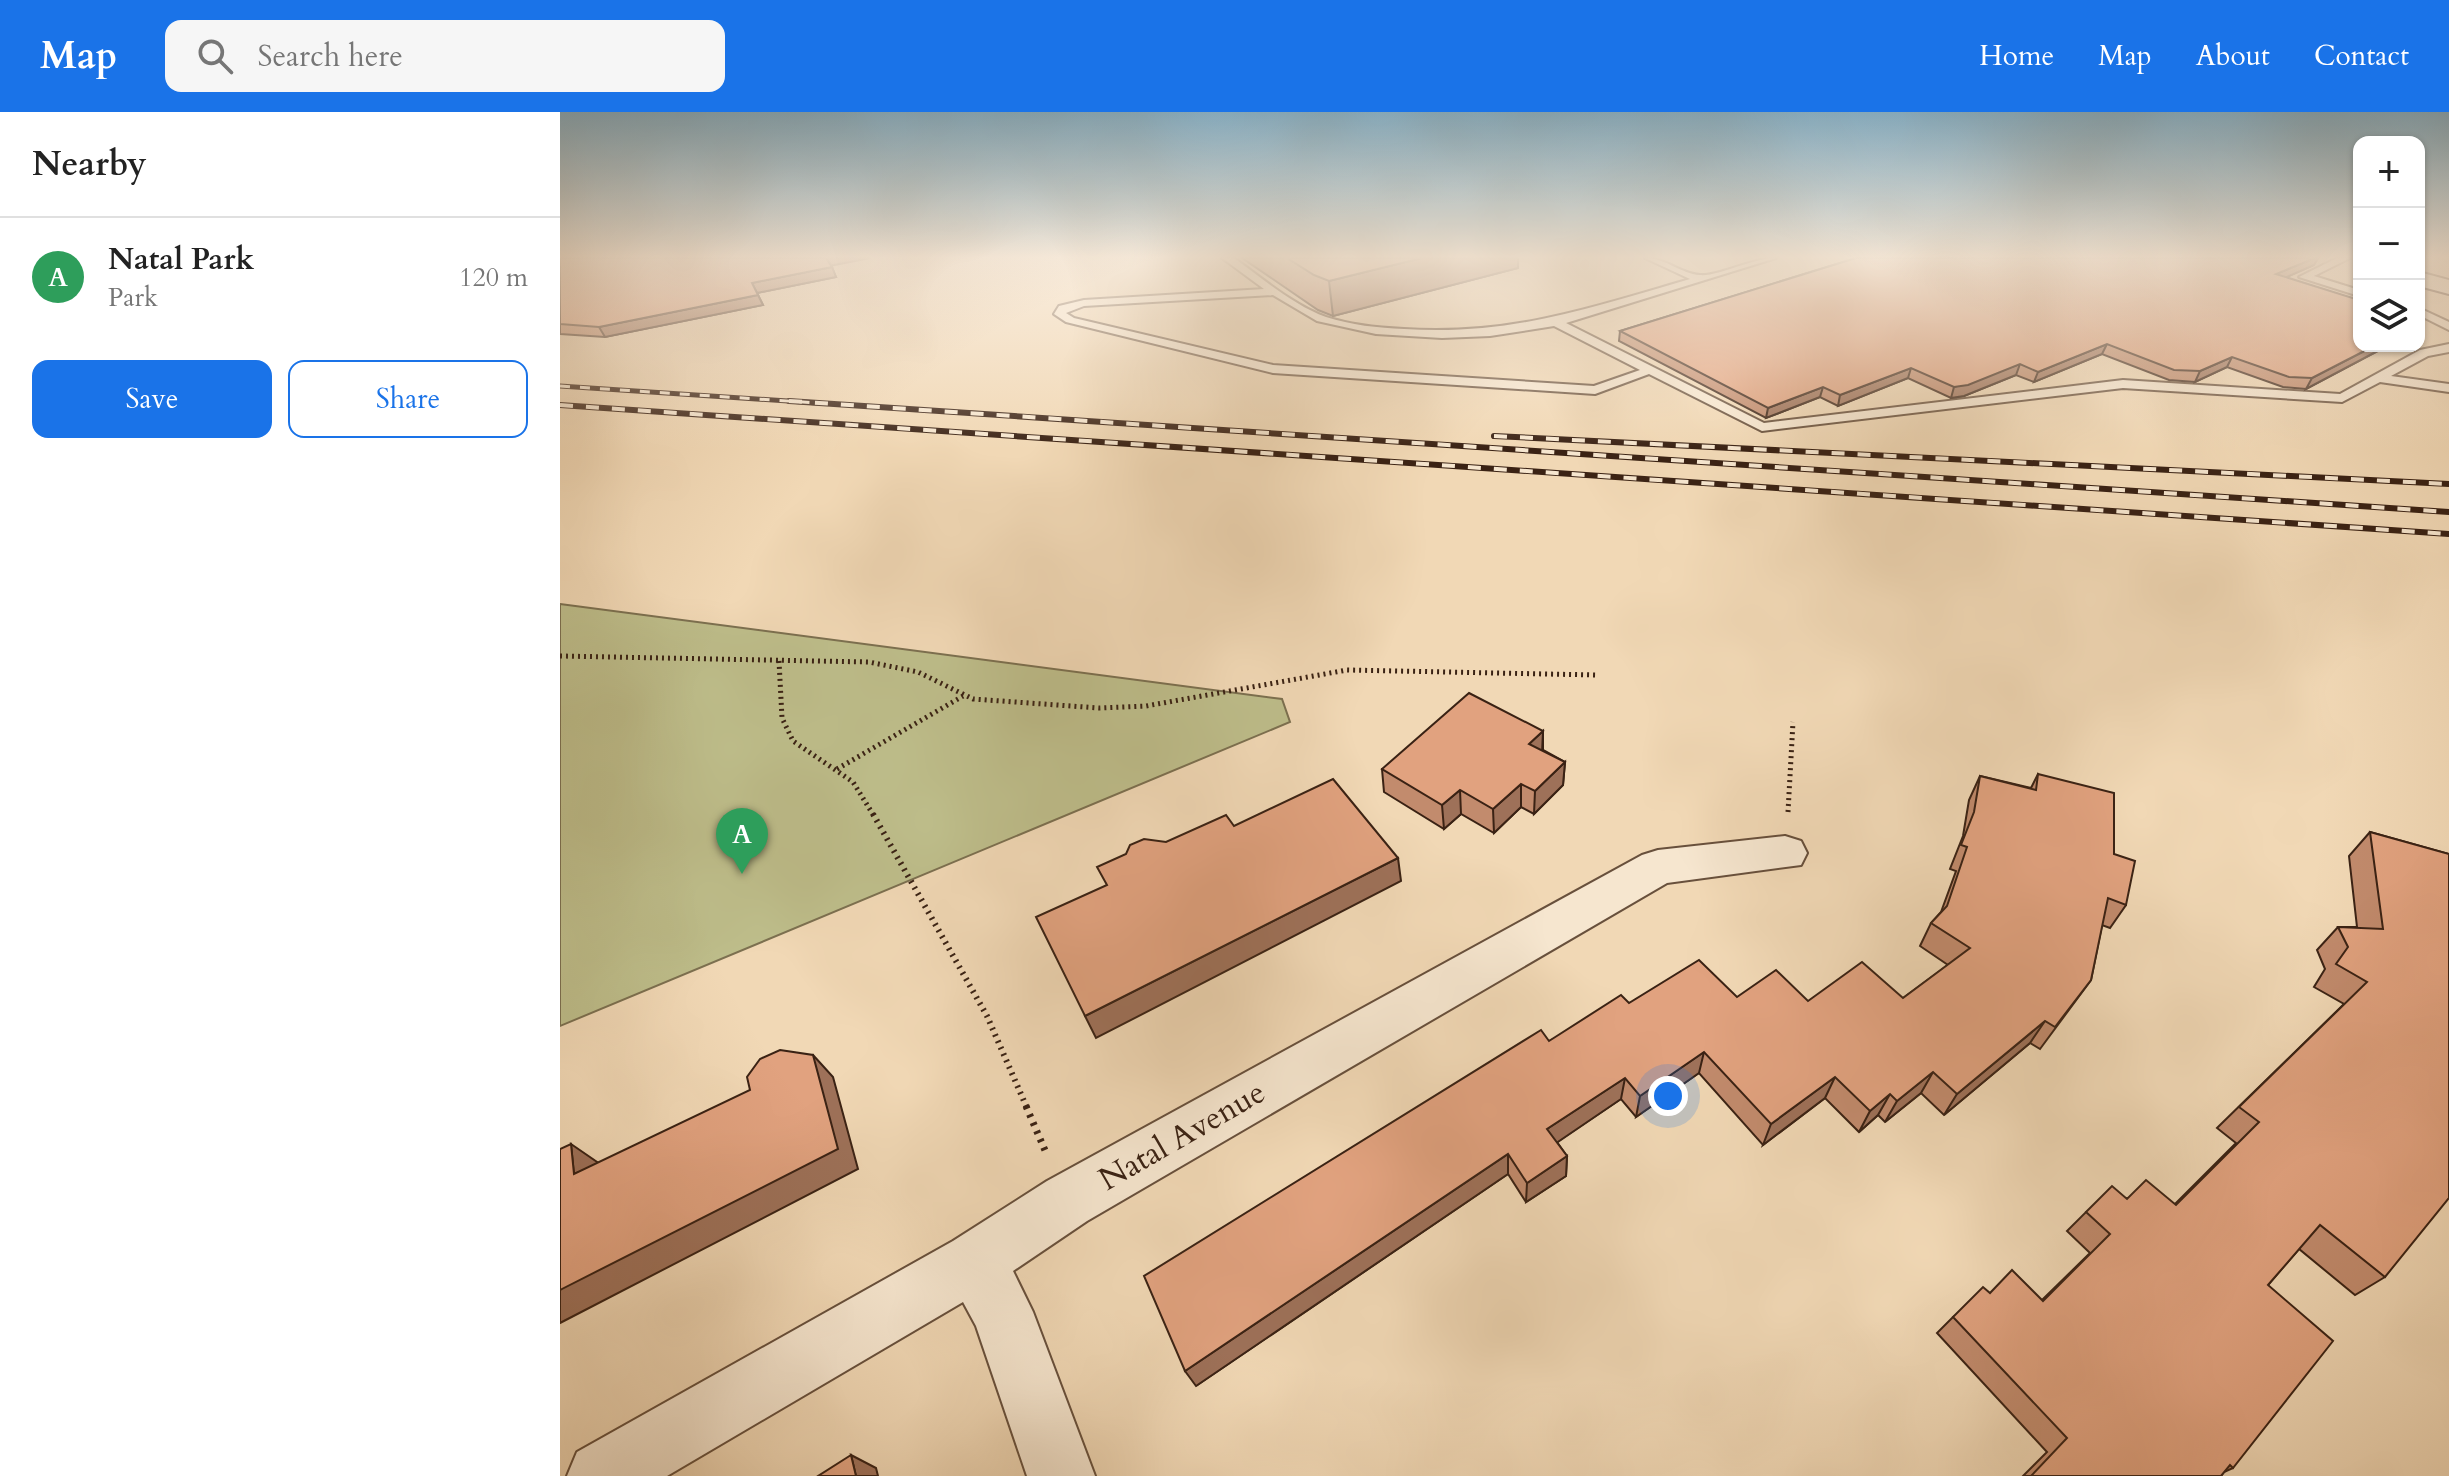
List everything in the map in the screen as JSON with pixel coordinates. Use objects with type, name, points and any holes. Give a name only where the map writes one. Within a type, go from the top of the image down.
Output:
[{"type":"street","name":"Natal Avenue","points":[[601,1476],[974,1262],[1067,1201],[1658,867],[1785,853]]},
{"type":"street","points":[[974,1262],[1002,1312],[1061,1476]]},
{"type":"lane","points":[[1077,322],[1273,369],[1595,390],[1650,370]]},
{"type":"lane","points":[[1333,322],[1376,331],[1466,334],[1556,322],[1762,427],[2123,384],[2342,398],[2424,353],[2449,348]]},
{"type":"lane","points":[[2378,378],[2449,388]]},
{"type":"path","points":[[560,656],[856,661],[893,665],[927,675],[963,696],[989,702],[1114,708],[1347,670],[1596,675]]},
{"type":"path","points":[[779,661],[780,721],[785,732],[798,749],[837,769],[857,787],[976,997],[1067,1201]]},
{"type":"path","points":[[837,769],[963,696]]},
{"type":"path","points":[[1785,853],[1793,722]]},
{"type":"green space","points":[[560,604],[1282,699],[1290,722],[560,1026]]},
{"type":"building","points":[[560,322],[626,322],[599,327]]},
{"type":"building","points":[[1650,322],[2353,322],[2353,352],[2362,352],[2312,378],[2289,377],[2232,357],[2200,371],[2174,370],[2107,344],[2038,372],[2020,364],[1968,385],[1954,387],[1911,368],[1840,395],[1823,387],[1768,408],[1620,331]]},
{"type":"building","points":[[1469,693],[1543,731],[1529,744],[1565,762],[1535,791],[1521,784],[1493,809],[1460,790],[1442,805],[1382,769]]},
{"type":"building","points":[[2038,774],[2114,793],[2114,854],[2135,861],[2126,905],[2108,898],[2091,980],[2055,1027],[2045,1021],[1957,1094],[1933,1072],[1897,1101],[1890,1094],[1870,1111],[1835,1077],[1771,1124],[1704,1052],[1640,1096],[1625,1078],[1547,1129],[1567,1156],[1527,1183],[1508,1154],[1185,1371],[1144,1276],[1541,1030],[1549,1041],[1621,995],[1629,1003],[1699,960],[1737,997],[1776,970],[1808,1001],[1862,962],[1903,998],[1970,948],[1931,923],[1947,906],[1967,847],[1961,845],[1974,812],[1980,776],[2036,790]]},
{"type":"building","points":[[1333,779],[1398,858],[1085,1016],[1036,917],[1107,885],[1097,867],[1126,854],[1130,845],[1144,839],[1166,842],[1226,815],[1234,826]]},
{"type":"building","points":[[2370,832],[2449,854],[2449,1198],[2385,1277],[2320,1225],[2268,1285],[2333,1341],[2233,1468],[2230,1465],[2221,1476],[2031,1476],[2067,1438],[1953,1317],[1983,1287],[1990,1293],[2012,1270],[2043,1301],[2110,1234],[2086,1212],[2112,1186],[2127,1199],[2146,1180],[2176,1205],[2259,1122],[2239,1107],[2367,982],[2336,964],[2348,947],[2338,927],[2383,929]]},
{"type":"building","points":[[780,1050],[813,1055],[838,1149],[560,1290],[560,1149],[571,1144],[574,1174],[750,1090],[747,1077],[760,1059]]},
{"type":"building","points":[[851,1455],[856,1476],[818,1476]]},
{"type":"railway","points":[[560,386],[818,403]]},
{"type":"railway","points":[[789,401],[2449,512]]},
{"type":"railway","points":[[560,405],[2449,534]]},
{"type":"railway","points":[[1494,436],[2449,484]]},
{"type":"place","name":"Natal Park","points":[[742,874]]}]
